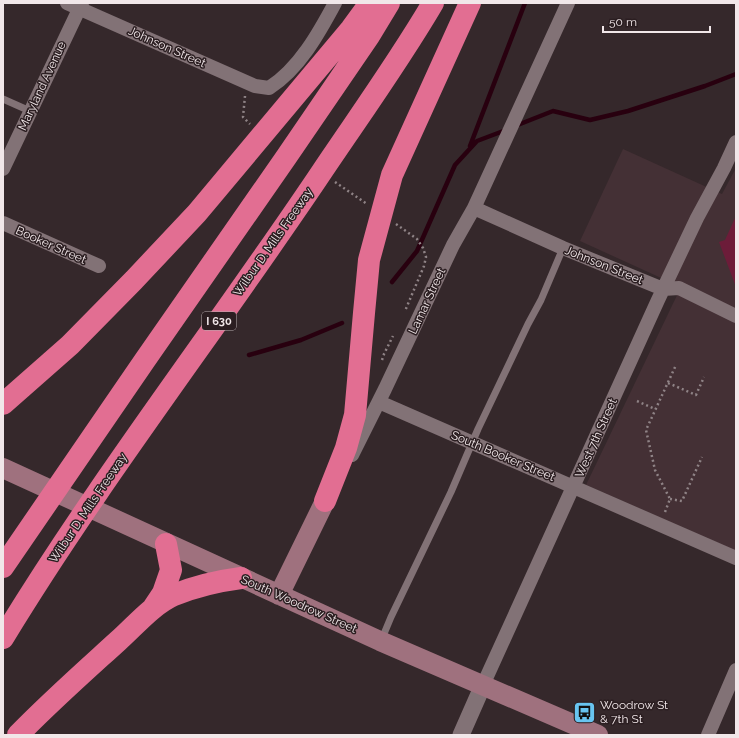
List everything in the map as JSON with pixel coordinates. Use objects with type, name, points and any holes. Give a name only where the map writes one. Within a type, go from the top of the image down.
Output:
[{"type":"highway","points":[[3,404],[70,345],[197,213],[351,29],[370,3]]},
{"type":"highway","points":[[3,567],[122,392],[287,156],[389,3]]},
{"type":"highway","name":"Wilbur D. Mills Freeway","points":[[3,638],[85,511],[385,80],[433,3]]},
{"type":"highway","points":[[325,501],[346,448],[355,415],[370,260],[392,175],[470,3]]},
{"type":"highway","points":[[150,612],[163,593],[171,570],[166,544]]},
{"type":"highway","points":[[18,735],[83,671],[150,612],[174,596],[208,583],[241,578]]},
{"type":"main road","name":"South Woodrow Street","points":[[3,468],[380,641],[592,734]]},
{"type":"main road","name":"Lamar Street","points":[[279,595],[325,501]]},
{"type":"street","name":"Johnson Street","points":[[76,5],[245,81],[260,87],[269,88],[284,77],[305,52],[326,20],[335,3]]},
{"type":"street","name":"Lamar Street","points":[[325,501],[346,467],[379,402],[453,245],[474,208],[502,144],[568,3]]},
{"type":"street","name":"Maryland Avenue","points":[[3,169],[30,112],[76,5]]},
{"type":"street","name":"West 7th Street","points":[[461,735],[663,288],[736,142]]},
{"type":"street","name":"Johnson Street","points":[[474,208],[563,248],[663,288],[678,288],[736,316]]},
{"type":"street","name":"Booker Street","points":[[3,223],[100,266]]},
{"type":"street","name":"South Booker Street","points":[[379,402],[736,558]]},
{"type":"street","points":[[708,735],[736,670]]},
{"type":"lane","points":[[3,99],[30,112]]},
{"type":"lane","points":[[380,641],[451,492],[472,443],[528,324],[541,300],[563,248]]},
{"type":"path","points":[[245,81],[244,118],[256,128]]},
{"type":"path","points":[[334,182],[372,208]]},
{"type":"path","points":[[392,222],[417,239],[423,248],[426,257],[424,266],[404,312]]},
{"type":"path","points":[[666,509],[670,499],[655,470],[646,430],[676,365]]},
{"type":"path","points":[[668,382],[696,395],[704,377]]},
{"type":"path","points":[[637,401],[655,409]]},
{"type":"path","points":[[670,499],[682,501],[702,457]]},
{"type":"shaded area","points":[[623,149],[722,194],[736,168],[736,551],[586,485],[681,287],[580,241]]},
{"type":"shaded area","points":[[736,216],[736,287],[719,242],[725,240]]},
{"type":"waterway","points":[[470,146],[525,3]]},
{"type":"waterway","points":[[515,126],[553,111],[590,120],[628,111],[705,86],[736,74]]},
{"type":"waterway","points":[[392,282],[417,251],[455,165],[477,141],[506,130]]},
{"type":"waterway","points":[[249,355],[301,340],[342,323]]},
{"type":"place","name":"Woodrow St & 7th St","points":[[584,712]]}]
